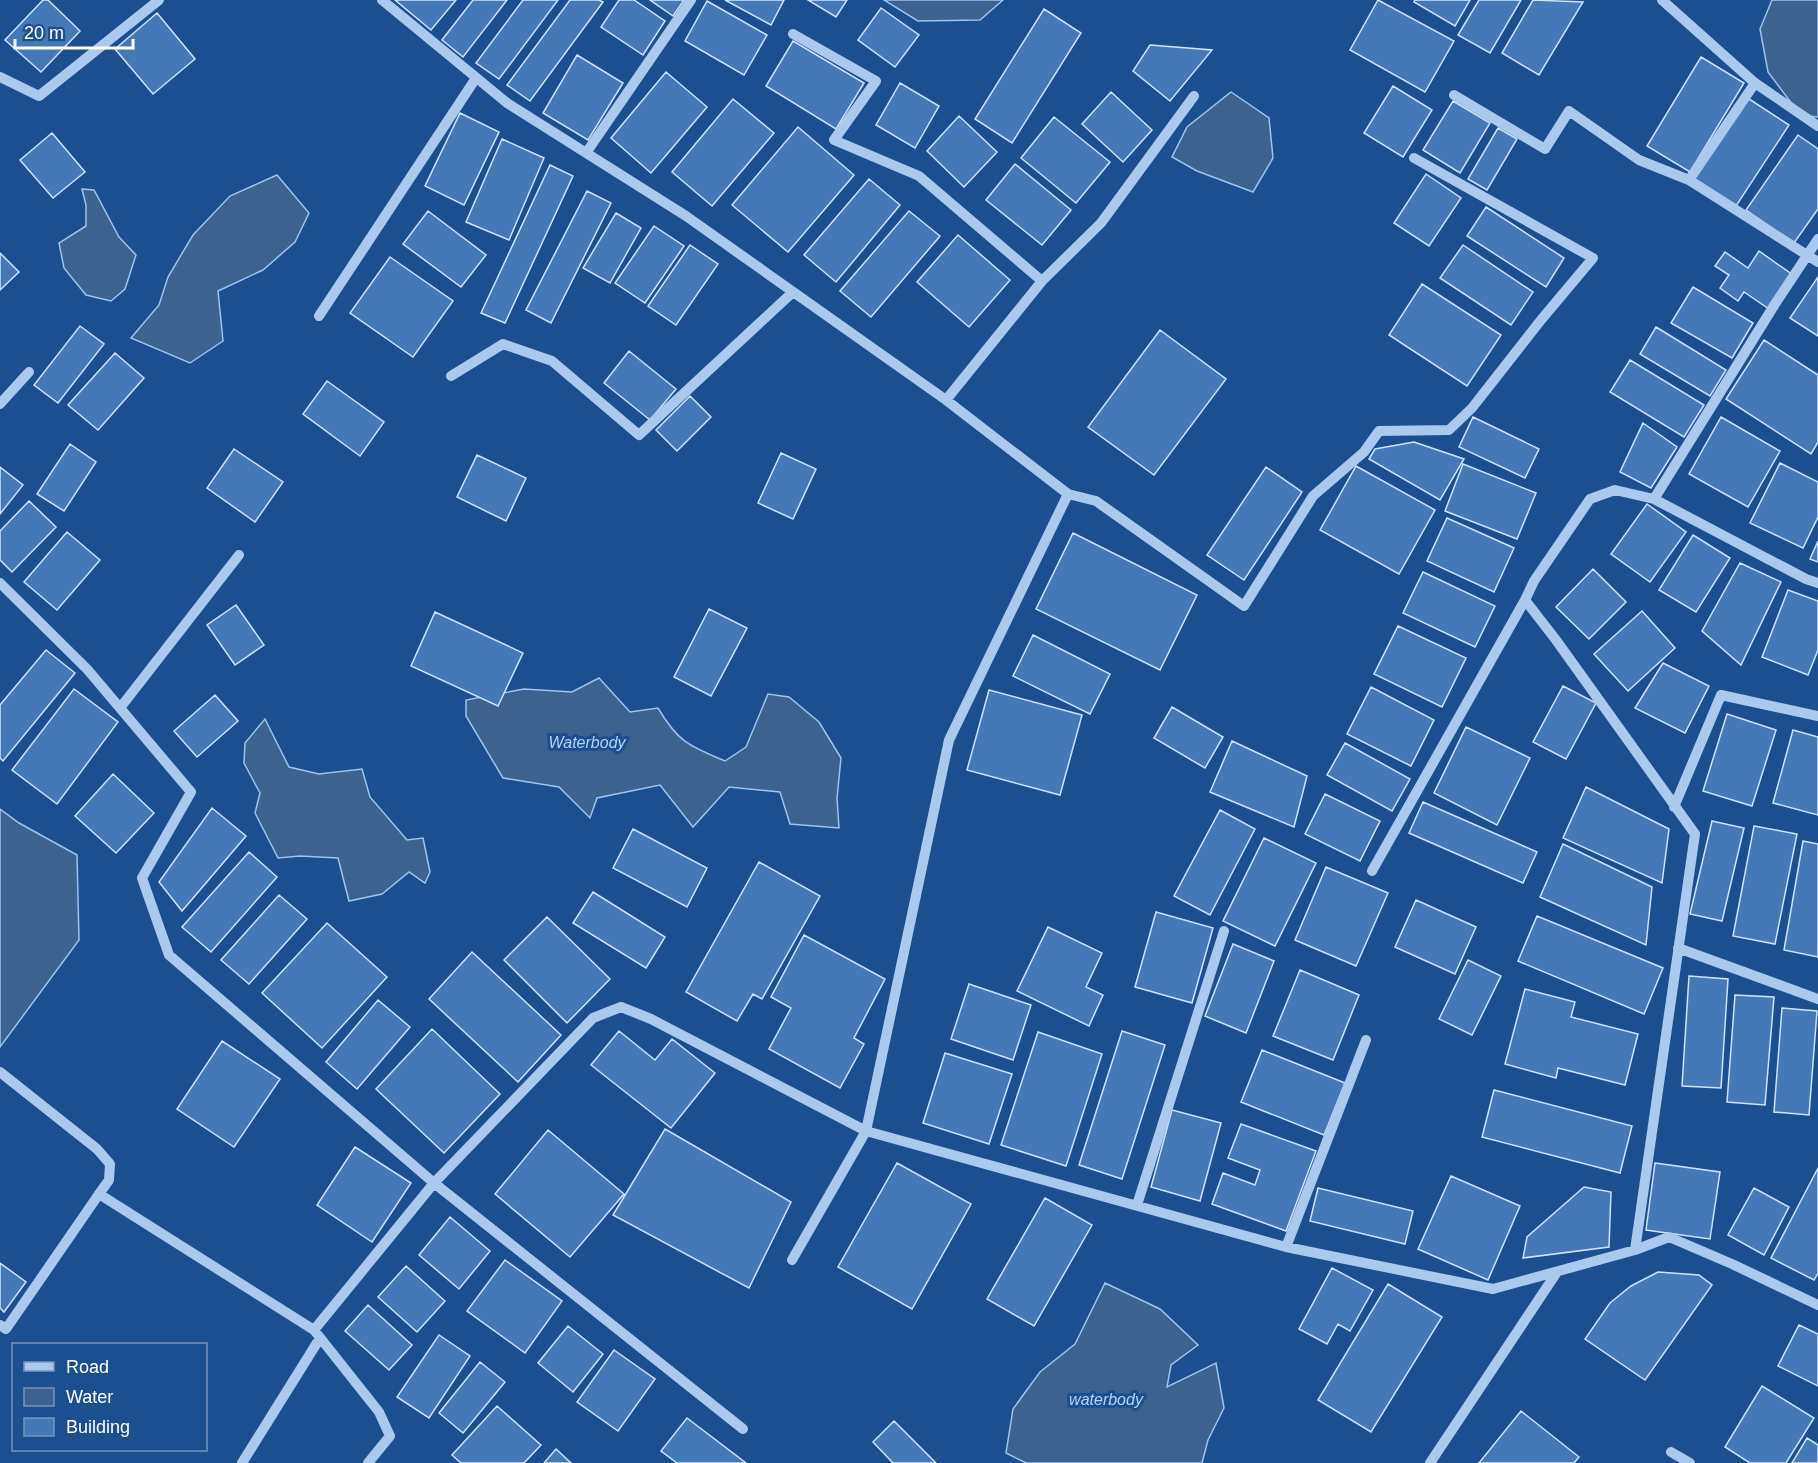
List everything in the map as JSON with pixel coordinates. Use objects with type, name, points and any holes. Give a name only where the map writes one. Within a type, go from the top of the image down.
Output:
[{"type":"street","points":[[0,77],[39,96],[159,0]]},
{"type":"street","points":[[382,0],[507,103],[686,216],[946,400],[1068,494],[1096,501],[1244,606],[1313,496],[1364,452],[1378,431],[1449,430],[1472,408],[1593,258],[1414,158]]},
{"type":"street","points":[[586,153],[691,0]]},
{"type":"street","points":[[1662,0],[1755,83],[1818,126]]},
{"type":"street","points":[[793,34],[876,81],[834,140],[919,176],[1042,281]]},
{"type":"street","points":[[320,316],[476,78]]},
{"type":"street","points":[[1689,180],[1755,83]]},
{"type":"street","points":[[1454,95],[1545,149],[1569,111],[1640,160],[1689,180],[1818,262]]},
{"type":"street","points":[[946,400],[1042,281],[1101,223],[1194,96]]},
{"type":"street","points":[[1654,499],[1818,239]]},
{"type":"street","points":[[451,376],[503,344],[552,360],[639,435],[793,292]]},
{"type":"street","points":[[0,404],[29,372]]},
{"type":"street","points":[[1372,871],[1534,581],[1590,499],[1615,490],[1654,499],[1806,579],[1818,583]]},
{"type":"street","points":[[792,1260],[866,1131],[949,740],[1068,494]]},
{"type":"street","points":[[120,708],[239,555]]},
{"type":"street","points":[[0,583],[87,669],[191,792],[142,878],[169,955],[434,1183],[743,1429]]},
{"type":"street","points":[[1525,600],[1695,834],[1635,1250]]},
{"type":"street","points":[[1674,807],[1721,694],[1818,716]]},
{"type":"street","points":[[1137,1205],[1224,931]]},
{"type":"street","points":[[1678,948],[1818,999]]},
{"type":"street","points":[[242,1463],[317,1334],[434,1183],[593,1018],[621,1007],[651,1019],[866,1131],[1286,1247],[1492,1289],[1635,1250],[1668,1237],[1732,1264],[1818,1305]]},
{"type":"street","points":[[1286,1247],[1366,1040]]},
{"type":"street","points":[[0,1072],[97,1149],[110,1164],[109,1180],[6,1329],[0,1325]]},
{"type":"street","points":[[99,1194],[317,1334],[379,1412],[390,1436],[368,1463]]},
{"type":"street","points":[[1430,1463],[1557,1272]]},
{"type":"street","points":[[1671,1452],[1690,1463]]},
{"type":"water","points":[[884,0],[1003,0],[980,20],[918,21]]},
{"type":"water","points":[[1772,0],[1818,0],[1818,117],[1808,116],[1792,104],[1768,72],[1760,29]]},
{"type":"water","points":[[1231,92],[1269,118],[1273,158],[1253,192],[1197,171],[1172,157],[1187,127]]},
{"type":"water","points":[[277,175],[309,213],[295,242],[263,270],[218,291],[223,341],[190,363],[131,338],[159,305],[168,277],[193,235],[230,196]]},
{"type":"water","points":[[82,189],[94,190],[119,237],[136,255],[125,289],[111,301],[86,295],[64,268],[59,243],[86,226],[86,205]]},
{"type":"water","name":"Waterbody","points":[[599,678],[630,712],[658,708],[678,736],[693,747],[725,761],[746,747],[768,694],[789,697],[819,722],[841,758],[837,798],[839,828],[790,824],[780,792],[729,787],[693,827],[660,785],[597,798],[590,818],[559,787],[503,778],[466,716],[466,700],[524,689],[572,692]]},
{"type":"water","points":[[265,719],[289,767],[319,774],[362,769],[370,797],[407,840],[423,838],[430,872],[425,883],[409,872],[382,894],[349,901],[338,858],[300,856],[278,858],[255,813],[260,793],[244,763],[245,743]]},
{"type":"water","points":[[0,809],[19,823],[77,855],[79,940],[0,1047]]},
{"type":"water","name":"waterbody","points":[[1105,1283],[1160,1309],[1198,1345],[1171,1365],[1167,1387],[1216,1363],[1224,1408],[1208,1440],[1202,1463],[1026,1463],[1006,1453],[1013,1409],[1040,1372],[1075,1344]]},
{"type":"building","points":[[43,0],[48,0],[80,31],[41,72],[5,40]]},
{"type":"building","points":[[395,0],[456,0],[431,30]]},
{"type":"building","points":[[473,0],[507,0],[463,57],[442,40]]},
{"type":"building","points":[[523,0],[558,0],[499,79],[476,63]]},
{"type":"building","points":[[570,0],[603,2],[530,101],[507,85]]},
{"type":"building","points":[[619,0],[634,0],[665,21],[643,55],[601,27]]},
{"type":"building","points":[[650,0],[684,0],[673,16]]},
{"type":"building","points":[[725,0],[784,0],[771,25]]},
{"type":"building","points":[[808,0],[847,0],[836,17]]},
{"type":"building","points":[[1378,0],[1454,41],[1425,92],[1350,50]]},
{"type":"building","points":[[1415,0],[1470,0],[1455,26],[1414,2]]},
{"type":"building","points":[[1479,0],[1521,0],[1490,53],[1458,35]]},
{"type":"building","points":[[1533,0],[1583,2],[1539,75],[1502,53]]},
{"type":"building","points":[[707,1],[767,35],[744,75],[685,41]]},
{"type":"building","points":[[881,8],[919,35],[895,67],[858,40]]},
{"type":"building","points":[[1044,9],[1081,33],[1012,143],[975,119]]},
{"type":"building","points":[[157,13],[195,59],[153,94],[115,49]]},
{"type":"building","points":[[793,41],[864,83],[836,129],[766,86]]},
{"type":"building","points":[[1150,45],[1212,50],[1170,101],[1133,71]]},
{"type":"building","points":[[577,55],[623,83],[588,140],[543,113]]},
{"type":"building","points":[[1701,57],[1744,83],[1690,172],[1647,146]]},
{"type":"building","points":[[666,72],[707,107],[651,173],[611,138]]},
{"type":"building","points":[[900,83],[939,106],[915,148],[876,125]]},
{"type":"building","points":[[1393,86],[1432,110],[1403,157],[1364,133]]},
{"type":"building","points":[[1111,92],[1152,130],[1123,162],[1082,124]]},
{"type":"building","points":[[1746,97],[1789,125],[1736,206],[1693,178]]},
{"type":"building","points":[[733,99],[774,133],[712,206],[672,172]]},
{"type":"building","points":[[1453,101],[1490,123],[1460,173],[1423,150]]},
{"type":"building","points":[[460,113],[499,132],[464,205],[425,186]]},
{"type":"building","points":[[959,116],[997,152],[964,187],[927,151]]},
{"type":"building","points":[[1054,117],[1110,162],[1076,203],[1021,158]]},
{"type":"building","points":[[798,127],[854,175],[788,252],[732,205]]},
{"type":"building","points":[[1498,128],[1517,139],[1487,190],[1468,179]]},
{"type":"building","points":[[52,133],[85,172],[53,198],[20,160]]},
{"type":"building","points":[[1798,135],[1818,149],[1818,209],[1794,243],[1746,210]]},
{"type":"building","points":[[502,139],[544,158],[509,240],[466,222]]},
{"type":"building","points":[[1015,164],[1071,210],[1042,245],[986,200]]},
{"type":"building","points":[[550,165],[573,176],[505,323],[481,313]]},
{"type":"building","points":[[1426,174],[1461,198],[1429,246],[1394,223]]},
{"type":"building","points":[[869,179],[900,205],[836,282],[804,255]]},
{"type":"building","points":[[587,191],[611,203],[551,323],[526,310]]},
{"type":"building","points":[[1486,207],[1564,258],[1546,287],[1467,236]]},
{"type":"building","points":[[428,211],[486,255],[461,287],[403,244]]},
{"type":"building","points":[[909,211],[940,236],[871,317],[840,291]]},
{"type":"building","points":[[616,213],[641,228],[610,283],[583,268]]},
{"type":"building","points":[[654,226],[684,246],[645,303],[615,283]]},
{"type":"building","points":[[958,235],[1010,280],[969,327],[917,282]]},
{"type":"building","points":[[690,245],[718,264],[676,325],[648,306]]},
{"type":"building","points":[[1463,245],[1533,292],[1511,325],[1440,278]]},
{"type":"building","points":[[1759,251],[1793,275],[1769,309],[1744,292],[1738,301],[1720,288],[1729,275],[1715,266],[1725,252],[1748,268]]},
{"type":"building","points":[[0,253],[19,272],[0,290]]},
{"type":"building","points":[[390,257],[453,301],[413,357],[350,313]]},
{"type":"building","points":[[1818,277],[1818,336],[1790,318]]},
{"type":"building","points":[[1422,284],[1501,335],[1467,386],[1389,335]]},
{"type":"building","points":[[1693,287],[1753,323],[1732,358],[1671,323]]},
{"type":"building","points":[[80,326],[104,344],[58,403],[34,385]]},
{"type":"building","points":[[1656,327],[1726,370],[1710,396],[1640,354]]},
{"type":"building","points":[[1160,330],[1226,379],[1154,475],[1088,427]]},
{"type":"building","points":[[1764,340],[1818,375],[1818,442],[1811,454],[1726,399]]},
{"type":"building","points":[[629,351],[676,389],[650,420],[604,383]]},
{"type":"building","points":[[115,353],[144,378],[98,430],[68,405]]},
{"type":"building","points":[[1630,360],[1704,405],[1684,437],[1610,392]]},
{"type":"building","points":[[327,381],[384,422],[360,456],[303,414]]},
{"type":"building","points":[[690,396],[711,417],[677,451],[656,430]]},
{"type":"building","points":[[1473,417],[1539,449],[1525,478],[1459,447]]},
{"type":"building","points":[[1721,417],[1780,451],[1748,507],[1689,474]]},
{"type":"building","points":[[1643,423],[1677,447],[1651,488],[1620,472]]},
{"type":"building","points":[[1414,442],[1464,459],[1440,500],[1369,459],[1375,449]]},
{"type":"building","points":[[70,444],[96,462],[64,511],[37,494]]},
{"type":"building","points":[[234,449],[283,482],[255,522],[207,488]]},
{"type":"building","points":[[781,453],[816,469],[793,519],[758,503]]},
{"type":"building","points":[[477,455],[526,478],[506,521],[457,497]]},
{"type":"building","points":[[1780,463],[1818,482],[1818,517],[1803,548],[1750,523]]},
{"type":"building","points":[[1463,464],[1536,493],[1517,539],[1445,511]]},
{"type":"building","points":[[1356,466],[1435,510],[1399,574],[1320,530]]},
{"type":"building","points":[[0,467],[23,485],[0,514]]},
{"type":"building","points":[[1266,467],[1302,492],[1244,580],[1207,555]]},
{"type":"building","points":[[29,501],[56,527],[12,572],[0,560],[0,531]]},
{"type":"building","points":[[1647,504],[1686,532],[1650,582],[1611,554]]},
{"type":"building","points":[[1447,518],[1514,548],[1494,592],[1427,561]]},
{"type":"building","points":[[67,532],[100,560],[57,610],[24,582]]},
{"type":"building","points":[[1073,533],[1197,595],[1160,670],[1036,609]]},
{"type":"building","points":[[1693,535],[1730,558],[1696,612],[1659,590]]},
{"type":"building","points":[[1818,541],[1818,562],[1810,559]]},
{"type":"building","points":[[1740,563],[1781,582],[1741,665],[1702,631]]},
{"type":"building","points":[[1593,569],[1626,602],[1589,639],[1556,607]]},
{"type":"building","points":[[1423,572],[1495,606],[1475,647],[1403,613]]},
{"type":"building","points":[[1788,590],[1818,601],[1818,650],[1808,675],[1762,657]]},
{"type":"building","points":[[236,605],[264,645],[235,665],[207,625]]},
{"type":"building","points":[[709,609],[747,628],[711,696],[674,677]]},
{"type":"building","points":[[1642,611],[1675,648],[1628,691],[1594,654]]},
{"type":"building","points":[[435,612],[523,653],[498,706],[411,666]]},
{"type":"building","points":[[1398,626],[1466,658],[1442,707],[1374,674]]},
{"type":"building","points":[[1033,635],[1110,674],[1090,714],[1013,676]]},
{"type":"building","points":[[46,650],[75,673],[3,761],[0,758],[0,705]]},
{"type":"building","points":[[1663,663],[1709,686],[1685,733],[1635,708]]},
{"type":"building","points":[[1563,686],[1596,703],[1566,759],[1533,742]]},
{"type":"building","points":[[1371,687],[1434,720],[1411,766],[1347,734]]},
{"type":"building","points":[[74,689],[118,722],[57,804],[12,770]]},
{"type":"building","points":[[989,690],[1082,715],[1060,795],[967,770]]},
{"type":"building","points":[[215,695],[238,721],[197,757],[174,731]]},
{"type":"building","points":[[1172,707],[1223,737],[1205,768],[1154,738]]},
{"type":"building","points":[[1727,714],[1776,730],[1752,806],[1703,791]]},
{"type":"building","points":[[1466,727],[1530,758],[1497,825],[1434,793]]},
{"type":"building","points":[[1793,730],[1818,737],[1818,815],[1773,803]]},
{"type":"building","points":[[1232,741],[1307,776],[1294,827],[1210,792]]},
{"type":"building","points":[[1345,743],[1410,779],[1392,811],[1327,775]]},
{"type":"building","points":[[113,774],[154,813],[116,853],[75,816]]},
{"type":"building","points":[[1586,787],[1669,829],[1662,883],[1563,838]]},
{"type":"building","points":[[1325,794],[1380,821],[1360,861],[1305,834]]},
{"type":"building","points":[[1423,802],[1537,852],[1523,883],[1409,833]]},
{"type":"building","points":[[212,808],[246,836],[182,911],[159,882]]},
{"type":"building","points":[[1220,810],[1255,829],[1210,915],[1174,896]]},
{"type":"building","points":[[1712,821],[1744,828],[1722,921],[1690,914]]},
{"type":"building","points":[[1754,826],[1797,834],[1775,944],[1733,936]]},
{"type":"building","points":[[633,829],[707,868],[687,907],[613,868]]},
{"type":"building","points":[[1264,838],[1316,863],[1275,946],[1223,921]]},
{"type":"building","points":[[1803,841],[1818,844],[1818,957],[1784,950]]},
{"type":"building","points":[[1563,844],[1652,887],[1646,945],[1540,897]]},
{"type":"building","points":[[249,852],[277,877],[211,952],[182,927]]},
{"type":"building","points":[[759,862],[820,896],[762,999],[753,994],[737,1021],[686,992]]},
{"type":"building","points":[[1326,867],[1388,893],[1356,966],[1295,940]]},
{"type":"building","points":[[593,892],[665,937],[646,968],[573,923]]},
{"type":"building","points":[[279,895],[307,919],[249,984],[221,960]]},
{"type":"building","points":[[1416,900],[1476,927],[1455,974],[1395,947]]},
{"type":"building","points":[[1156,912],[1213,928],[1192,1003],[1135,987]]},
{"type":"building","points":[[1537,916],[1663,968],[1644,1014],[1518,961]]},
{"type":"building","points":[[547,917],[610,979],[567,1023],[504,960]]},
{"type":"building","points":[[327,923],[387,977],[322,1048],[262,993]]},
{"type":"building","points":[[1048,927],[1102,953],[1086,987],[1103,995],[1089,1026],[1017,991]]},
{"type":"building","points":[[804,935],[885,979],[854,1038],[864,1044],[840,1088],[769,1049],[791,1008],[771,997]]},
{"type":"building","points":[[1233,944],[1274,961],[1246,1033],[1205,1016]]},
{"type":"building","points":[[472,952],[561,1035],[518,1082],[429,999]]},
{"type":"building","points":[[1468,960],[1501,976],[1472,1035],[1439,1019]]},
{"type":"building","points":[[1300,970],[1359,995],[1333,1060],[1273,1036]]},
{"type":"building","points":[[1689,976],[1728,979],[1721,1088],[1682,1086]]},
{"type":"building","points":[[969,984],[1031,1005],[1013,1060],[951,1039]]},
{"type":"building","points":[[1525,989],[1575,1002],[1571,1017],[1638,1034],[1625,1085],[1558,1068],[1556,1078],[1505,1064]]},
{"type":"building","points":[[1735,995],[1774,997],[1765,1105],[1727,1102]]},
{"type":"building","points":[[378,1000],[410,1027],[357,1089],[326,1062]]},
{"type":"building","points":[[1782,1008],[1817,1011],[1809,1115],[1774,1112]]},
{"type":"building","points":[[432,1029],[500,1094],[444,1153],[376,1089]]},
{"type":"building","points":[[619,1031],[655,1060],[672,1039],[715,1073],[671,1128],[591,1065]]},
{"type":"building","points":[[1122,1031],[1165,1045],[1122,1179],[1079,1165]]},
{"type":"building","points":[[1038,1032],[1102,1054],[1066,1166],[1001,1145]]},
{"type":"building","points":[[222,1041],[280,1079],[234,1147],[177,1109]]},
{"type":"building","points":[[1262,1050],[1345,1083],[1324,1135],[1241,1102]]},
{"type":"building","points":[[945,1053],[1012,1074],[989,1144],[923,1123]]},
{"type":"building","points":[[1494,1090],[1632,1126],[1620,1173],[1482,1137]]},
{"type":"building","points":[[1172,1110],[1221,1123],[1200,1201],[1151,1187]]},
{"type":"building","points":[[1241,1124],[1316,1151],[1286,1231],[1212,1204],[1223,1173],[1255,1185],[1260,1170],[1228,1158]]},
{"type":"building","points":[[665,1129],[791,1202],[749,1288],[613,1215]]},
{"type":"building","points":[[548,1130],[624,1194],[570,1257],[495,1194]]},
{"type":"building","points":[[355,1147],[411,1183],[372,1242],[317,1205]]},
{"type":"building","points":[[897,1163],[971,1204],[912,1309],[838,1267]]},
{"type":"building","points":[[1655,1163],[1720,1172],[1710,1239],[1646,1230]]},
{"type":"building","points":[[1818,1168],[1818,1273],[1814,1280],[1771,1258]]},
{"type":"building","points":[[1451,1176],[1520,1206],[1488,1280],[1418,1249]]},
{"type":"building","points":[[1584,1187],[1611,1192],[1609,1247],[1523,1258],[1527,1237]]},
{"type":"building","points":[[1318,1188],[1413,1211],[1405,1244],[1310,1221]]},
{"type":"building","points":[[1754,1188],[1789,1207],[1764,1255],[1728,1235]]},
{"type":"building","points":[[1045,1198],[1092,1225],[1034,1326],[987,1299]]},
{"type":"building","points":[[450,1217],[490,1251],[459,1289],[419,1255]]},
{"type":"building","points":[[505,1260],[562,1301],[525,1353],[467,1311]]},
{"type":"building","points":[[0,1263],[26,1282],[4,1312],[0,1308]]},
{"type":"building","points":[[406,1266],[445,1301],[417,1332],[378,1297]]},
{"type":"building","points":[[1332,1268],[1373,1290],[1350,1331],[1338,1324],[1327,1344],[1299,1329]]},
{"type":"building","points":[[1658,1272],[1699,1275],[1712,1285],[1645,1380],[1585,1339],[1610,1303],[1631,1286]]},
{"type":"building","points":[[1388,1284],[1442,1317],[1371,1432],[1318,1400]]},
{"type":"building","points":[[368,1305],[412,1345],[389,1370],[345,1331]]},
{"type":"building","points":[[1799,1325],[1818,1334],[1818,1386],[1778,1366]]},
{"type":"building","points":[[568,1326],[603,1354],[573,1392],[538,1363]]},
{"type":"building","points":[[439,1335],[470,1356],[429,1418],[397,1397]]},
{"type":"building","points":[[614,1350],[655,1379],[618,1431],[577,1402]]},
{"type":"building","points":[[480,1362],[505,1382],[463,1433],[439,1413]]},
{"type":"building","points":[[1762,1386],[1814,1418],[1786,1463],[1750,1463],[1725,1447]]},
{"type":"building","points":[[497,1406],[541,1445],[524,1463],[461,1463],[452,1455]]},
{"type":"building","points":[[1521,1411],[1579,1457],[1574,1463],[1479,1463]]},
{"type":"building","points":[[687,1418],[746,1463],[677,1463],[661,1451]]},
{"type":"building","points":[[894,1421],[936,1463],[893,1463],[873,1442]]},
{"type":"building","points":[[1807,1438],[1818,1445],[1818,1463],[1792,1463]]},
{"type":"building","points":[[556,1449],[571,1463],[544,1463]]}]
